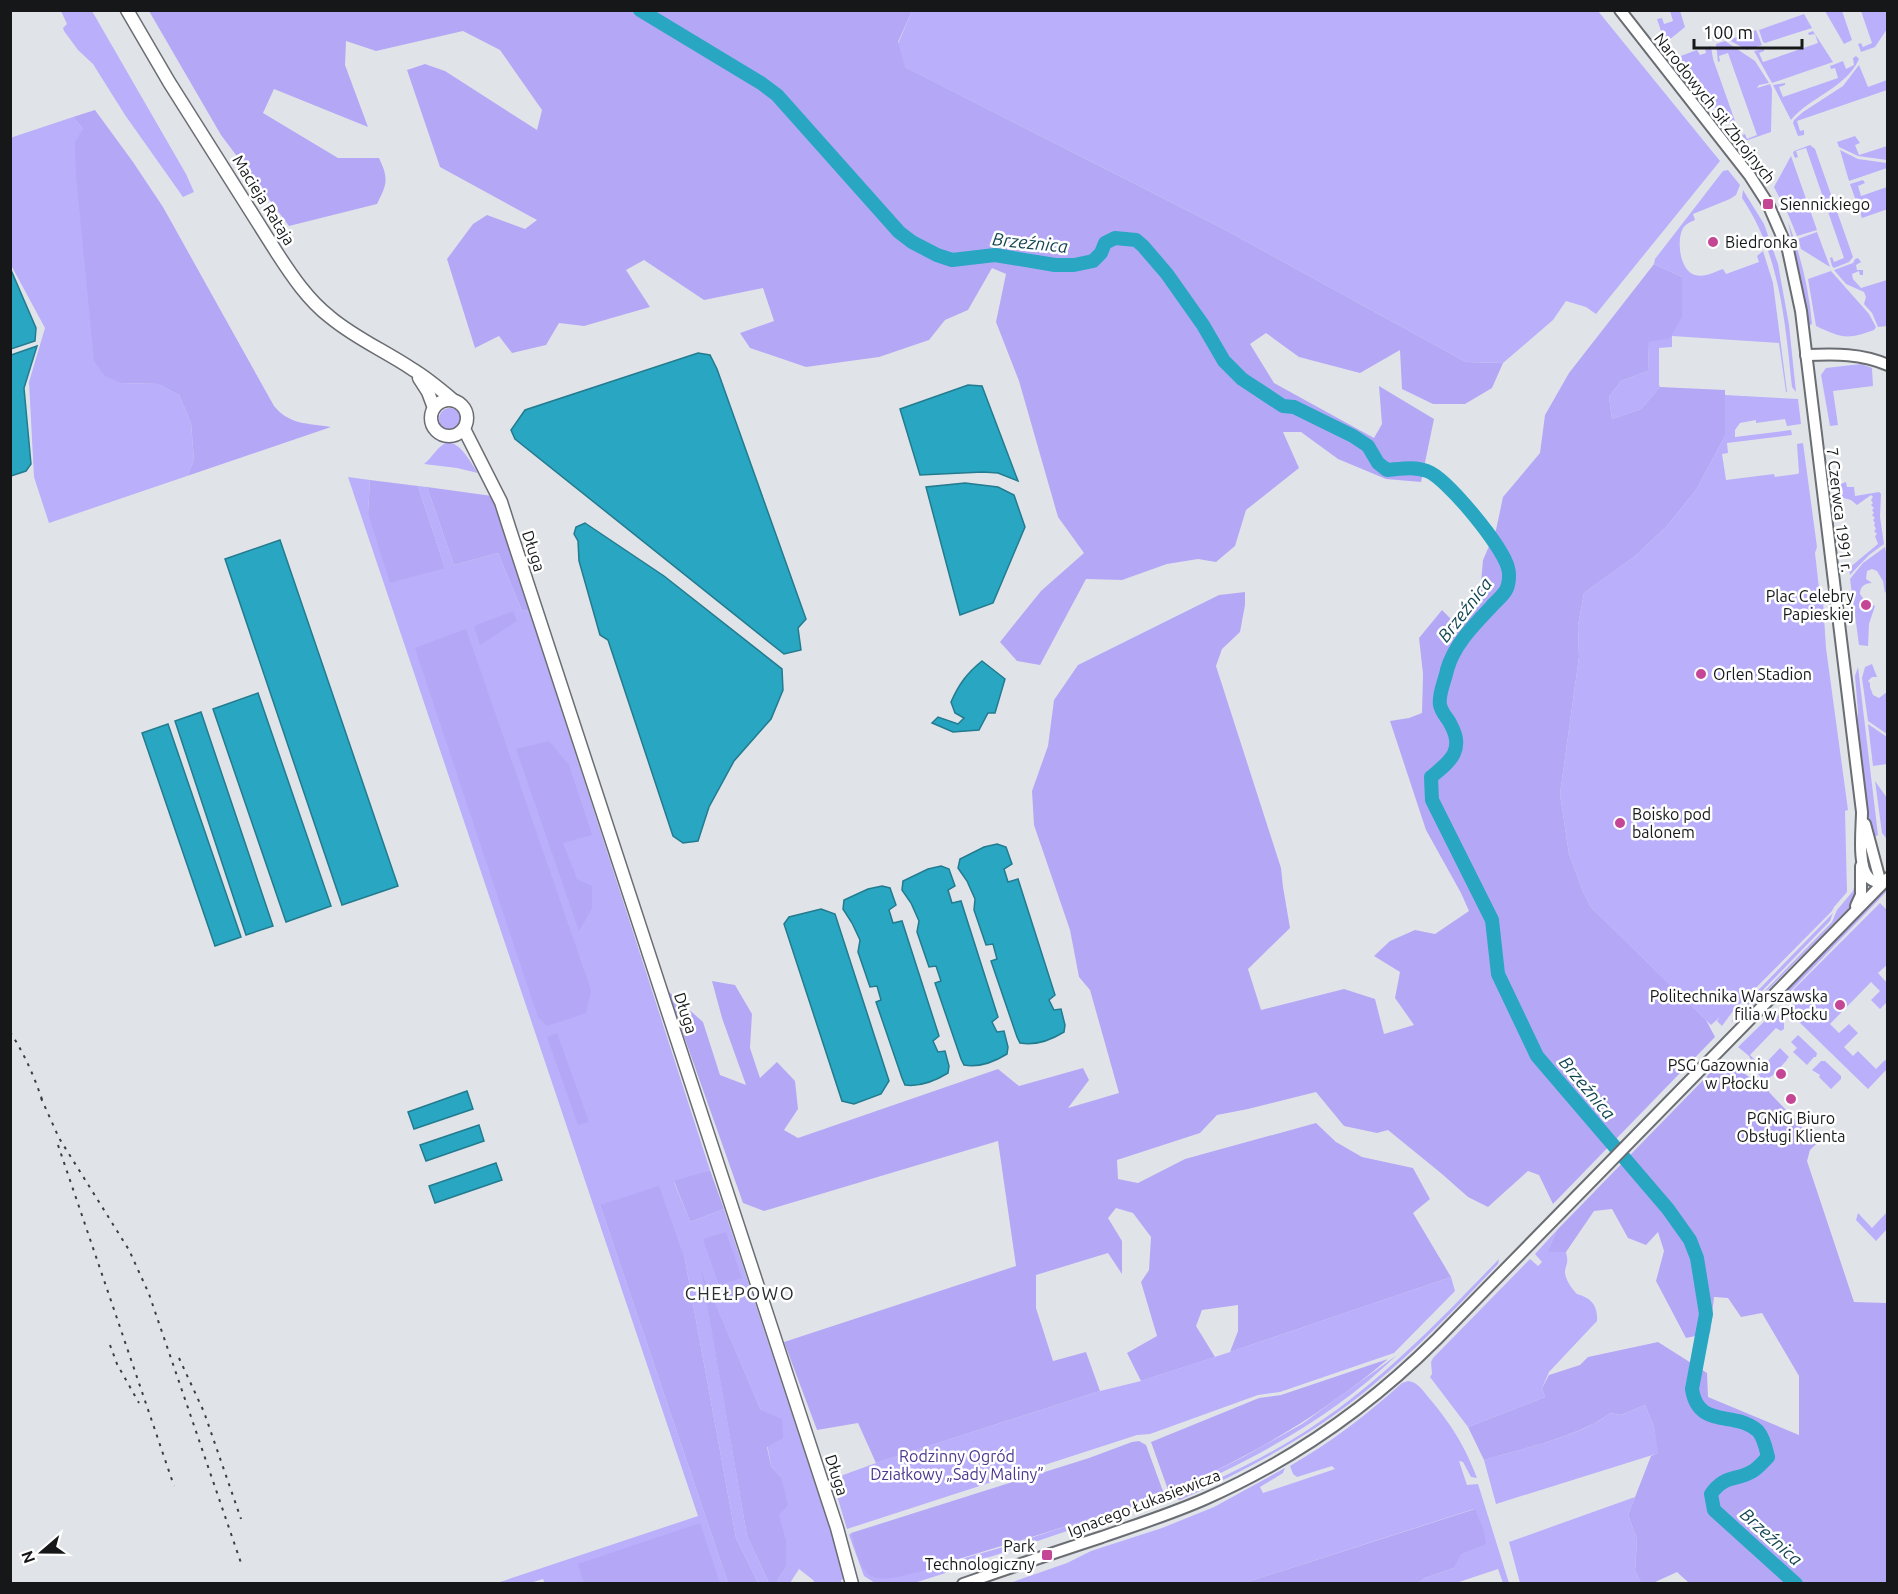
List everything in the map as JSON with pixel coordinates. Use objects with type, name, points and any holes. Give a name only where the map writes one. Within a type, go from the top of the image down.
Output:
[{"type":"main road","name":"Macieja Rataja","points":[[127,10],[169,82],[295,280],[312,301],[341,326],[413,369],[453,400]]},
{"type":"main road","name":"Macieja Rataja","points":[[413,369],[428,392],[434,408]]},
{"type":"main road","points":[[453,400],[459,402],[467,411],[468,417],[459,432],[444,435],[434,428],[431,418],[434,408],[442,401],[453,400]]},
{"type":"main road","name":"Długa","points":[[459,432],[469,454],[501,502],[839,1534],[852,1584]]},
{"type":"main road","name":"Długa","points":[[839,1534],[860,1584]]},
{"type":"street","name":"Narodowych Sił Zbrojnych","points":[[1620,10],[1758,186],[1775,217],[1788,250],[1798,297],[1806,355]]},
{"type":"street","points":[[1806,355],[1853,354],[1887,365]]},
{"type":"street","name":"7 Czerwca 1991 r.","points":[[1806,355],[1862,812],[1865,873],[1870,879],[1884,881],[1862,812]]},
{"type":"street","points":[[1852,914],[1861,896],[1862,847]]},
{"type":"street","points":[[1875,856],[1887,862]]},
{"type":"street","points":[[1852,914],[1884,881]]},
{"type":"street","name":"Ignacego Łukasiewicza","points":[[963,1584],[1190,1505],[1245,1480],[1299,1449],[1358,1408],[1404,1370],[1852,914]]},
{"type":"green space","points":[[61,11],[92,11],[186,174],[194,192],[183,197],[125,115],[93,64],[78,50],[64,31],[63,28],[67,24]]},
{"type":"green space","points":[[912,11],[1598,11],[1720,161],[1596,314],[1586,307],[1566,301],[1553,320],[1503,363],[1466,362],[1220,227],[891,60]]},
{"type":"green space","points":[[1670,11],[1680,11],[1685,27],[1669,40],[1663,37],[1657,19],[1662,18],[1664,24],[1673,21]]},
{"type":"green space","points":[[1825,11],[1842,11],[1852,40],[1844,44]]},
{"type":"green space","points":[[1861,11],[1887,11],[1887,29],[1875,47],[1861,52],[1858,44],[1861,43],[1863,47],[1872,43]]},
{"type":"green space","points":[[1804,14],[1812,28],[1763,42],[1759,30]]},
{"type":"green space","points":[[1756,30],[1762,45],[1747,50],[1729,40]]},
{"type":"green space","points":[[1815,34],[1833,62],[1772,83],[1754,51],[1764,49],[1759,53],[1763,62],[1818,43]]},
{"type":"green space","points":[[1725,41],[1755,61],[1769,83],[1759,85],[1757,88],[1770,84],[1772,89],[1771,132],[1745,141],[1742,135],[1745,134],[1747,139],[1757,135],[1728,53],[1719,56],[1720,61],[1718,62],[1716,44]]},
{"type":"green space","points":[[1711,46],[1713,59],[1735,121],[1727,123],[1675,58],[1697,50],[1700,55],[1706,53],[1705,48]]},
{"type":"green space","points":[[1856,56],[1859,59],[1846,78],[1791,120],[1773,85],[1785,83],[1779,87],[1783,97],[1838,78],[1835,68],[1831,69],[1830,66],[1843,61],[1846,69],[1854,65],[1853,58]]},
{"type":"green space","points":[[1859,65],[1868,87],[1887,80],[1887,90],[1797,121],[1800,131],[1804,130],[1804,135],[1798,136],[1794,120],[1843,86]]},
{"type":"green space","points":[[73,117],[83,129],[121,383],[158,384],[179,395],[191,423],[194,460],[187,476],[49,523],[34,477],[29,382],[45,328],[11,265],[10,138]]},
{"type":"green space","points":[[1855,136],[1860,143],[1855,145],[1859,155],[1887,146],[1887,160],[1858,156],[1839,147],[1837,142]]},
{"type":"green space","points":[[1810,145],[1815,149],[1853,257],[1849,262],[1834,268],[1830,258],[1832,257],[1834,262],[1844,258],[1806,148],[1796,151],[1798,157],[1795,158],[1793,153],[1794,151]]},
{"type":"green space","points":[[1840,150],[1858,159],[1887,163],[1887,168],[1849,181]]},
{"type":"green space","points":[[1791,156],[1817,230],[1797,236],[1785,207],[1787,206],[1783,198],[1780,199],[1774,187]]},
{"type":"green space","points":[[1728,170],[1740,185],[1736,195],[1693,214],[1695,220],[1685,225],[1681,234],[1681,255],[1690,272],[1702,276],[1723,269],[1726,274],[1759,262],[1757,256],[1763,251],[1773,283],[1787,392],[1779,343],[1672,336],[1672,347],[1659,348],[1660,387],[1641,409],[1612,419],[1609,397],[1621,381],[1648,371],[1649,342],[1682,277],[1654,264],[1655,259],[1723,171]]},
{"type":"green space","points":[[1863,180],[1865,183],[1858,186],[1861,196],[1887,187],[1888,209],[1862,218],[1850,184]]},
{"type":"green space","points":[[1743,190],[1764,224],[1778,264],[1789,325],[1796,392],[1792,387],[1787,338],[1773,265],[1755,220],[1742,198]]},
{"type":"green space","points":[[1788,222],[1807,285],[1812,324],[1808,326],[1803,290]]},
{"type":"green space","points":[[1817,232],[1830,267],[1801,249],[1798,239]]},
{"type":"green space","points":[[1858,258],[1861,262],[1856,265],[1857,270],[1863,270],[1863,275],[1860,275],[1859,271],[1852,274],[1853,279],[1861,288],[1887,280],[1887,326],[1878,327],[1872,313],[1864,304],[1866,297],[1864,292],[1846,284],[1834,270],[1853,263]]},
{"type":"green space","points":[[1831,271],[1869,314],[1876,327],[1874,330],[1845,336],[1816,326],[1808,279]]},
{"type":"green space","points":[[1861,364],[1872,368],[1873,386],[1833,391],[1838,425],[1830,426],[1821,375],[1826,368]]},
{"type":"green space","points":[[1725,395],[1798,399],[1801,424],[1787,426],[1785,419],[1756,423],[1756,420],[1740,423],[1735,430],[1735,437],[1791,430],[1792,435],[1727,443],[1728,453],[1722,454],[1726,480],[1774,474],[1775,477],[1799,473],[1797,444],[1803,443],[1817,547],[1815,553],[1820,597],[1823,601],[1826,648],[1848,810],[1845,811],[1847,892],[1832,911],[1733,1011],[1722,1026],[1717,1021],[1720,1017],[1711,1025],[1591,907],[1569,854],[1560,794],[1579,657],[1578,626],[1584,593],[1634,557],[1667,526],[1696,490],[1725,436]]},
{"type":"green space","points":[[450,408],[458,411],[461,419],[458,427],[450,430],[442,427],[439,419],[442,411]]},
{"type":"green space","points":[[448,442],[462,450],[478,473],[424,464]]},
{"type":"green space","points":[[348,477],[370,480],[368,513],[445,568],[418,486],[427,487],[454,565],[498,553],[522,611],[529,610],[710,1170],[674,1182],[690,1222],[724,1209],[831,1532],[844,1579],[841,1583],[815,1583],[799,1569],[790,1583],[776,1583],[786,1567],[786,1539],[778,1515],[781,1477],[771,1466],[761,1410],[702,1273],[747,1536],[769,1583],[758,1583],[736,1538],[685,1260],[600,1205],[728,1583],[545,1584],[543,1579],[530,1583],[497,1583],[698,1516]]},
{"type":"green space","points":[[1846,482],[1847,487],[1854,487],[1855,496],[1879,492],[1881,494],[1880,517],[1884,544],[1869,555],[1850,575],[1849,568],[1878,544],[1875,536],[1877,534],[1874,531],[1876,529],[1873,520],[1875,518],[1872,515],[1874,513],[1871,505],[1873,497],[1871,495],[1857,505],[1851,500],[1840,497],[1837,485]]},
{"type":"green space","points":[[1885,547],[1887,590],[1885,593],[1883,581],[1877,571],[1872,569],[1867,571],[1866,579],[1872,583],[1863,586],[1860,594],[1865,601],[1875,606],[1869,624],[1868,646],[1859,645],[1850,579],[1863,563]]},
{"type":"green space","points":[[1872,664],[1877,677],[1872,677],[1868,681],[1873,695],[1879,698],[1887,692],[1887,734],[1868,721],[1862,678],[1865,667]]},
{"type":"green space","points":[[1858,667],[1878,835],[1872,838],[1857,727],[1855,676]]},
{"type":"green space","points":[[1868,724],[1887,737],[1887,764],[1873,766]]},
{"type":"green space","points":[[1875,781],[1887,798],[1887,839],[1882,833]]},
{"type":"green space","points":[[1859,849],[1858,890],[1854,903],[1752,1006],[1832,922],[1837,910],[1853,891],[1855,851]]},
{"type":"green space","points":[[1887,887],[1887,891],[1780,1002],[1783,993]]},
{"type":"green space","name":"Politechnika Warszawska filia w Płocku","points":[[1880,903],[1887,910],[1888,964],[1878,973],[1887,983],[1887,1002],[1880,1009],[1871,1000],[1880,991],[1871,982],[1830,1024],[1839,1033],[1849,1024],[1858,1033],[1844,1047],[1853,1056],[1858,1051],[1876,1069],[1885,1060],[1887,1062],[1887,1069],[1868,1089],[1793,1016],[1790,993]]},
{"type":"green space","points":[[1833,913],[1830,921],[1731,1023],[1736,1013]]},
{"type":"green space","points":[[1775,1011],[1784,1021],[1784,1029],[1781,1031],[1776,1028],[1750,1055],[1762,1067],[1780,1048],[1789,1057],[1765,1083],[1769,1088],[1769,1094],[1749,1056],[1738,1047]]},
{"type":"green space","points":[[1798,1035],[1817,1053],[1807,1065],[1793,1052],[1797,1048],[1791,1042]]},
{"type":"green space","points":[[1821,1061],[1825,1061],[1841,1076],[1841,1079],[1831,1089],[1819,1077],[1820,1075],[1812,1070]]},
{"type":"green space","points":[[1887,1212],[1887,1229],[1876,1241],[1856,1220],[1858,1213],[1872,1228]]},
{"type":"green space","points":[[1557,1230],[1547,1252],[1566,1252],[1567,1281],[1577,1294],[1593,1303],[1597,1321],[1549,1372],[1542,1388],[1545,1397],[1468,1427],[1430,1377],[1431,1362],[1530,1259],[1538,1266],[1542,1262],[1535,1254]]},
{"type":"green space","points":[[1499,1259],[1498,1264],[1422,1342],[1351,1403],[1305,1435],[1256,1463],[1180,1500],[1173,1499],[1261,1457],[1295,1438],[1338,1409],[1410,1348]]},
{"type":"green space","name":"Rodzinny Ogród Działkowy „Sady Maliny”","points":[[1451,1277],[1455,1291],[1394,1353],[1280,1392],[1258,1395],[1150,1434],[1137,1435],[847,1529],[832,1479],[1100,1391],[1141,1381],[1230,1352]]},
{"type":"green space","points":[[1397,1355],[1319,1418],[1231,1468],[1170,1496],[1167,1487],[1169,1489],[1178,1488],[1194,1482],[1302,1424]]},
{"type":"green space","points":[[1408,1381],[1420,1387],[1437,1408],[1451,1426],[1468,1456],[1477,1478],[1471,1477],[1463,1462],[1459,1461],[1467,1485],[1478,1484],[1509,1583],[1503,1583],[1498,1569],[1456,1583],[1418,1583],[1425,1578],[1454,1568],[1474,1509],[1244,1583],[1007,1584],[1214,1507],[1285,1468],[1283,1473],[1260,1487],[1263,1493],[1335,1469],[1332,1466],[1297,1477],[1290,1466],[1334,1438],[1402,1383]]},
{"type":"green space","points":[[1645,1405],[1654,1427],[1659,1453],[1496,1504],[1484,1460],[1568,1435],[1599,1421],[1610,1413],[1621,1415]]},
{"type":"green space","points":[[1164,1494],[1165,1498],[972,1561],[955,1570],[914,1583],[875,1583],[864,1576],[849,1535],[851,1533],[865,1571],[906,1575],[1003,1547]]},
{"type":"green space","points":[[1635,1497],[1628,1515],[1637,1539],[1635,1571],[1641,1583],[1520,1583],[1509,1542]]},
{"type":"shaded area","points":[[149,11],[912,11],[898,42],[905,67],[1220,227],[1466,362],[1503,363],[1492,388],[1465,404],[1433,404],[1402,389],[1400,350],[1360,373],[1299,357],[1266,333],[1250,344],[1274,383],[1374,438],[1382,424],[1379,386],[1434,419],[1421,482],[1386,479],[1338,459],[1301,432],[1283,432],[1299,468],[1246,510],[1235,546],[1216,562],[1198,559],[1167,564],[1122,580],[1086,579],[1040,665],[1017,661],[1000,642],[1041,591],[1084,553],[1058,517],[1019,381],[996,322],[1006,274],[992,268],[968,310],[945,320],[929,340],[879,357],[806,367],[750,348],[740,333],[774,321],[763,288],[704,300],[644,260],[626,270],[650,307],[584,326],[559,323],[546,345],[512,353],[499,336],[475,348],[447,259],[473,224],[487,215],[525,229],[537,220],[440,167],[407,70],[425,64],[445,71],[537,130],[542,110],[500,50],[463,31],[376,51],[346,41],[345,65],[368,127],[274,89],[263,113],[338,158],[379,158],[386,181],[377,204],[289,226],[221,135]]},
{"type":"shaded area","points":[[95,110],[163,207],[274,406],[293,420],[331,427],[187,476],[194,460],[191,423],[179,395],[158,384],[121,383],[105,376],[94,361],[76,175],[75,142],[83,129],[73,117]]},
{"type":"shaded area","points":[[1654,264],[1682,277],[1682,317],[1670,338],[1649,342],[1648,371],[1621,381],[1609,397],[1612,419],[1641,409],[1660,387],[1725,390],[1725,436],[1696,490],[1667,526],[1634,557],[1584,593],[1578,626],[1579,657],[1560,794],[1569,854],[1591,907],[1706,1020],[1715,1037],[1553,1204],[1539,1175],[1528,1171],[1488,1207],[1468,1197],[1388,1130],[1377,1133],[1344,1126],[1316,1092],[1217,1115],[1200,1133],[1117,1160],[1118,1179],[1138,1183],[1185,1159],[1316,1123],[1336,1142],[1362,1157],[1413,1168],[1430,1199],[1413,1213],[1451,1277],[1230,1352],[1238,1331],[1238,1305],[1202,1310],[1196,1326],[1215,1357],[1141,1381],[1127,1353],[1157,1336],[1141,1282],[1149,1270],[1151,1237],[1133,1213],[1116,1208],[1108,1218],[1122,1241],[1122,1274],[1108,1253],[1036,1275],[1036,1308],[1053,1361],[1086,1352],[1100,1391],[876,1463],[858,1423],[817,1430],[784,1342],[1016,1266],[998,1141],[764,1211],[743,1203],[668,991],[703,1022],[720,1075],[746,1085],[722,1018],[712,981],[735,985],[752,1014],[750,1048],[760,1078],[777,1062],[795,1081],[798,1109],[784,1130],[798,1138],[998,1069],[1019,1086],[1083,1068],[1089,1080],[1068,1108],[1119,1093],[1090,990],[1079,977],[1070,930],[1034,825],[1032,791],[1048,746],[1054,700],[1078,665],[1219,595],[1245,592],[1240,632],[1222,649],[1216,666],[1281,868],[1290,928],[1248,969],[1261,1010],[1344,989],[1375,999],[1384,1034],[1414,1025],[1395,998],[1400,972],[1374,956],[1390,941],[1415,930],[1435,934],[1469,911],[1426,830],[1390,721],[1422,713],[1423,674],[1419,638],[1442,610],[1451,619],[1460,620],[1480,593],[1483,560],[1496,530],[1503,497],[1540,453],[1545,415],[1569,373]]},
{"type":"shaded area","points":[[370,480],[418,486],[445,568],[390,583],[368,513]]},
{"type":"shaded area","points":[[427,487],[492,496],[529,610],[522,611],[498,553],[454,565]]},
{"type":"shaded area","points":[[513,611],[517,621],[480,645],[474,626]]},
{"type":"shaded area","points":[[466,629],[591,990],[586,1013],[547,1026],[538,1017],[415,648]]},
{"type":"shaded area","points":[[549,741],[569,765],[592,835],[563,843],[577,879],[592,886],[592,908],[579,931],[516,749]]},
{"type":"shaded area","points":[[557,1033],[589,1122],[578,1125],[547,1037]]},
{"type":"shaded area","points":[[1726,1060],[1768,1091],[1817,1143],[1810,1150],[1807,1161],[1854,1302],[1887,1303],[1887,1583],[1689,1583],[1677,1572],[1653,1583],[1641,1583],[1635,1571],[1637,1539],[1628,1515],[1651,1456],[1658,1453],[1654,1427],[1645,1405],[1621,1415],[1610,1413],[1599,1421],[1568,1435],[1484,1460],[1468,1427],[1545,1397],[1542,1388],[1549,1375],[1580,1365],[1588,1357],[1658,1342],[1707,1373],[1708,1397],[1799,1435],[1799,1376],[1762,1313],[1741,1317],[1728,1298],[1714,1297],[1710,1333],[1686,1338],[1656,1281],[1664,1251],[1658,1232],[1646,1245],[1628,1238],[1612,1209],[1594,1211],[1566,1252],[1547,1252],[1557,1230],[1711,1072]]},
{"type":"shaded area","points":[[710,1170],[724,1209],[690,1222],[674,1181]]},
{"type":"shaded area","points":[[659,1186],[685,1260],[736,1538],[758,1583],[728,1583],[600,1205]]},
{"type":"shaded area","points":[[726,1232],[742,1278],[719,1285],[703,1239]]},
{"type":"shaded area","points":[[701,1270],[761,1410],[782,1419],[783,1438],[767,1447],[771,1466],[781,1477],[788,1505],[779,1515],[786,1539],[786,1567],[776,1583],[769,1583],[747,1536]]},
{"type":"shaded area","points":[[1388,1359],[1308,1419],[1243,1457],[1189,1484],[1169,1489],[1167,1487],[1151,1442],[1259,1398],[1281,1395]]},
{"type":"shaded area","points":[[1139,1441],[1146,1445],[1164,1494],[904,1576],[873,1577],[864,1570],[861,1564],[851,1533]]},
{"type":"shaded area","points":[[1475,1509],[1484,1531],[1486,1544],[1461,1554],[1454,1568],[1425,1578],[1418,1583],[1244,1583]]},
{"type":"shaded area","points":[[700,1523],[720,1583],[584,1583],[578,1564]]},
{"type":"water","points":[[11,270],[36,328],[35,341],[11,349]]},
{"type":"water","points":[[37,346],[24,388],[31,464],[26,471],[11,476],[11,355]]},
{"type":"water","points":[[698,353],[710,355],[717,369],[806,619],[798,628],[801,650],[784,654],[515,439],[511,430],[525,410]]},
{"type":"water","points":[[968,385],[982,386],[1018,481],[998,473],[983,472],[920,475],[900,409]]},
{"type":"water","points":[[965,483],[998,487],[1014,495],[1025,527],[993,603],[960,615],[926,487]]},
{"type":"water","points":[[585,523],[664,576],[782,669],[783,690],[771,719],[734,761],[709,807],[698,841],[683,843],[673,836],[608,640],[600,635],[579,561],[578,541],[574,534],[576,527]]},
{"type":"water","points":[[280,540],[398,886],[342,905],[225,559]]},
{"type":"water","points":[[982,661],[1005,679],[995,713],[988,713],[979,730],[953,732],[932,723],[938,717],[958,724],[964,718],[955,713],[951,702],[964,679]]},
{"type":"water","points":[[258,693],[331,906],[286,922],[213,709]]},
{"type":"water","points":[[201,712],[273,926],[246,935],[175,721]]},
{"type":"water","points":[[168,724],[241,937],[215,946],[142,733]]},
{"type":"water","points":[[997,844],[1006,847],[1012,864],[1004,869],[1008,882],[1018,879],[1055,995],[1049,1000],[1054,1010],[1061,1009],[1065,1025],[1064,1032],[1038,1043],[1020,1043],[1017,1037],[991,961],[997,959],[993,944],[986,945],[974,910],[975,899],[958,868],[960,859],[984,847]]},
{"type":"water","points":[[941,866],[949,869],[955,886],[948,890],[952,903],[961,901],[998,1017],[992,1022],[997,1032],[1004,1031],[1008,1047],[1007,1054],[981,1065],[964,1065],[961,1059],[935,983],[941,981],[936,966],[929,967],[917,932],[919,921],[902,890],[903,881],[928,869]]},
{"type":"water","points":[[882,886],[890,888],[896,905],[889,910],[893,923],[902,921],[939,1036],[933,1041],[938,1052],[945,1051],[949,1066],[948,1073],[922,1084],[905,1085],[876,1002],[881,1000],[877,986],[870,987],[858,952],[860,940],[843,909],[844,900],[868,889]]},
{"type":"water","points":[[821,909],[835,914],[889,1081],[881,1094],[854,1104],[842,1101],[784,924],[789,917]]},
{"type":"water","points":[[467,1091],[473,1109],[414,1129],[408,1112]]},
{"type":"water","points":[[479,1125],[484,1141],[426,1161],[420,1145]]},
{"type":"water","points":[[496,1163],[502,1180],[435,1203],[429,1186]]},
{"type":"waterway","name":"Brzeźnica","points":[[640,10],[777,95],[899,232],[912,242],[937,255],[952,260],[995,255],[1055,265],[1074,265],[1093,261],[1101,253],[1105,243],[1115,238],[1136,240],[1167,274],[1203,325],[1224,361],[1242,379],[1283,406],[1294,407],[1353,436],[1368,446],[1378,463],[1387,470],[1417,469],[1436,476],[1460,499],[1485,530],[1504,558],[1509,570],[1507,588],[1465,636],[1450,661],[1441,692],[1440,705],[1455,734],[1456,749],[1449,761],[1431,777],[1432,800],[1492,920],[1498,974],[1537,1056],[1668,1209],[1690,1240],[1697,1258],[1706,1314],[1692,1389],[1696,1402],[1710,1415],[1739,1421],[1758,1431],[1768,1457],[1753,1471],[1721,1483],[1711,1494],[1714,1510],[1796,1584]]},
{"type":"railway","points":[[10,1032],[30,1068],[44,1105]]},
{"type":"railway","points":[[41,1098],[59,1138],[129,1250],[149,1294],[241,1563]]},
{"type":"railway","points":[[58,1145],[174,1486]]},
{"type":"railway","points":[[110,1345],[117,1364],[139,1403]]},
{"type":"railway","points":[[179,1358],[204,1412],[241,1519]]},
{"type":"place","name":"Siennickiego","points":[[1768,204]]},
{"type":"place","name":"Biedronka","points":[[1713,242]]},
{"type":"place","name":"Plac Celebry Papieskiej","points":[[1866,605]]},
{"type":"place","name":"Orlen Stadion","points":[[1701,674]]},
{"type":"place","name":"Boisko pod balonem","points":[[1620,823]]},
{"type":"place","name":"Politechnika Warszawska filia w Płocku","points":[[1840,1005]]},
{"type":"place","name":"PSG Gazownia w Płocku","points":[[1781,1074]]},
{"type":"place","name":"PGNiG Biuro Obsługi Klienta","points":[[1791,1099]]},
{"type":"place","name":"Park Technologiczny","points":[[1047,1555]]},
{"type":"district","name":"CHEŁPOWO","points":[[740,1294]]}]
